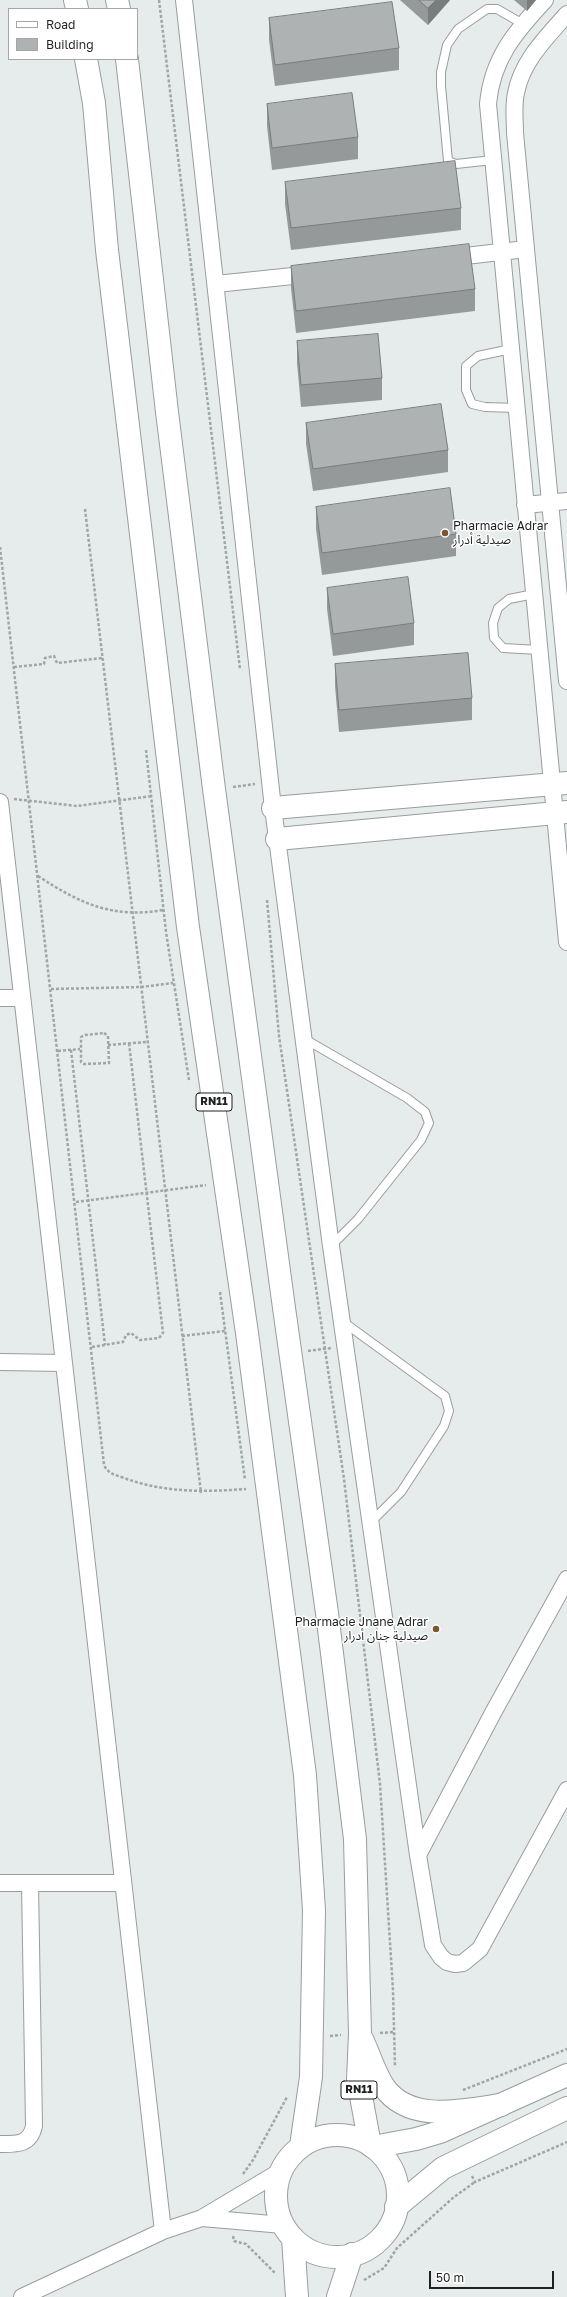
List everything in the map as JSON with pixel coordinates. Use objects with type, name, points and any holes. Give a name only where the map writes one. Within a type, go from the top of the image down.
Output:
[{"type":"main road","name":"RN11","points":[[86,60],[94,103],[107,250],[188,927],[249,1353],[307,1796],[314,1910],[312,2044],[311,2077],[301,2146]]},
{"type":"main road","name":"RN11","points":[[126,60],[168,420],[214,789],[327,1613],[354,1832],[360,2034],[358,2080],[371,2146]]},
{"type":"main road","points":[[272,808],[560,784]]},
{"type":"main road","points":[[277,839],[561,812]]},
{"type":"main road","points":[[360,2034],[384,2086],[391,2096],[402,2104],[415,2109],[441,2112],[501,2105]]},
{"type":"main road","points":[[371,2146],[416,2139],[440,2132],[567,2075]]},
{"type":"main road","points":[[396,2207],[431,2176],[465,2156],[567,2108]]},
{"type":"main road","points":[[288,2231],[311,2251],[331,2256],[352,2254],[373,2245],[381,2237],[393,2218],[396,2207],[396,2184],[388,2163],[371,2146],[351,2136],[330,2135],[310,2141],[301,2146],[288,2159],[281,2171],[276,2192],[278,2209],[288,2231],[297,2295]]},
{"type":"main road","points":[[339,2296],[352,2254]]},
{"type":"street","points":[[184,0],[272,808],[302,1038],[418,1856],[432,1945],[447,1962],[455,1964],[463,1963],[480,1949],[567,1790]]},
{"type":"street","points":[[545,0],[523,24],[496,64],[490,86],[489,126],[539,650],[560,784],[567,942]]},
{"type":"street","points":[[567,14],[530,58],[521,75],[515,100],[517,157],[567,680]]},
{"type":"street","points":[[493,160],[517,157]]},
{"type":"street","points":[[430,260],[526,249]]},
{"type":"street","points":[[216,284],[327,272]]},
{"type":"street","points":[[525,505],[567,502]]},
{"type":"street","points":[[2,803],[22,998],[163,2231]]},
{"type":"street","points":[[0,998],[22,998]]},
{"type":"street","points":[[0,1362],[64,1363]]},
{"type":"street","points":[[418,1856],[494,1711],[567,1579]]},
{"type":"street","points":[[0,1883],[123,1883]]},
{"type":"street","points":[[0,2144],[17,2144],[26,2140],[32,2135],[34,2126],[30,1883]]},
{"type":"street","points":[[22,2297],[163,2231],[202,2218],[281,2171]]},
{"type":"street","points":[[202,2218],[230,2220],[288,2231]]},
{"type":"lane","points":[[493,160],[456,164],[448,161],[441,86],[444,57],[447,46],[458,29],[487,9],[497,9],[523,24]]},
{"type":"lane","points":[[511,349],[478,356],[466,366],[466,390],[472,404],[485,407],[516,408]]},
{"type":"lane","points":[[534,594],[509,599],[498,608],[493,622],[494,638],[503,648],[539,650]]},
{"type":"lane","points":[[302,1038],[407,1098],[425,1112],[429,1123],[416,1146],[358,1219],[331,1246]]},
{"type":"lane","points":[[341,1320],[445,1396],[450,1411],[444,1426],[400,1492],[370,1523]]},
{"type":"path","points":[[159,0],[240,676]]},
{"type":"path","points":[[85,509],[201,1493]]},
{"type":"path","points":[[0,547],[28,801],[106,1468],[111,1473],[148,1485],[201,1493],[246,1489]]},
{"type":"path","points":[[14,667],[44,664],[45,658],[48,656],[54,656],[57,663],[102,658]]},
{"type":"path","points":[[146,749],[163,910],[173,983],[190,1084]]},
{"type":"path","points":[[252,776],[254,792]]},
{"type":"path","points":[[214,789],[270,782]]},
{"type":"path","points":[[2,803],[28,801],[78,806],[173,794]]},
{"type":"path","points":[[37,876],[72,898],[91,906],[111,911],[132,912],[163,910]]},
{"type":"path","points":[[266,893],[280,1036],[344,1479],[380,1784],[396,2060],[395,2069],[384,2086]]},
{"type":"path","points":[[51,989],[101,986],[141,987],[173,983]]},
{"type":"path","points":[[105,1033],[107,1035],[110,1061],[108,1063],[84,1064],[81,1062],[80,1049],[80,1039],[85,1035],[105,1033]]},
{"type":"path","points":[[108,1045],[147,1042]]},
{"type":"path","points":[[92,1347],[122,1342],[126,1335],[131,1333],[140,1340],[159,1338],[163,1335],[129,1043]]},
{"type":"path","points":[[58,1051],[80,1049]]},
{"type":"path","points":[[71,1050],[105,1345]]},
{"type":"path","points":[[205,1178],[208,1193]]},
{"type":"path","points":[[76,1202],[207,1185]]},
{"type":"path","points":[[219,1285],[248,1497]]},
{"type":"path","points":[[461,2091],[567,2049]]},
{"type":"path","points":[[229,2201],[239,2179],[253,2160],[287,2098],[288,2091]]},
{"type":"path","points":[[339,2296],[384,2268],[397,2248],[454,2197],[474,2182],[567,2142]]},
{"type":"path","points":[[465,2156],[474,2182]]},
{"type":"path","points":[[230,2220],[234,2241],[246,2244],[272,2269],[282,2284],[297,2295]]},
{"type":"building","points":[[419,0],[436,0],[428,8]]},
{"type":"building","points":[[392,2],[399,48],[275,65],[269,18]]},
{"type":"building","points":[[352,93],[358,137],[272,148],[267,104]]},
{"type":"building","points":[[455,161],[461,208],[291,228],[285,182]]},
{"type":"building","points":[[469,244],[475,289],[296,311],[291,266]]},
{"type":"building","points":[[378,334],[382,378],[301,385],[297,341]]},
{"type":"building","points":[[441,404],[448,450],[313,469],[306,423]]},
{"type":"building","points":[[450,488],[456,534],[322,553],[316,507]]},
{"type":"building","points":[[408,577],[414,623],[333,634],[327,588]]},
{"type":"building","points":[[468,653],[472,698],[339,710],[335,664]]},
{"type":"place","name":"Pharmacie Adrar صيدلية أدرار","points":[[445,533]]},
{"type":"place","name":"Pharmacie Jnane Adrar صيدلية جنان أدرار","points":[[436,1629]]}]
